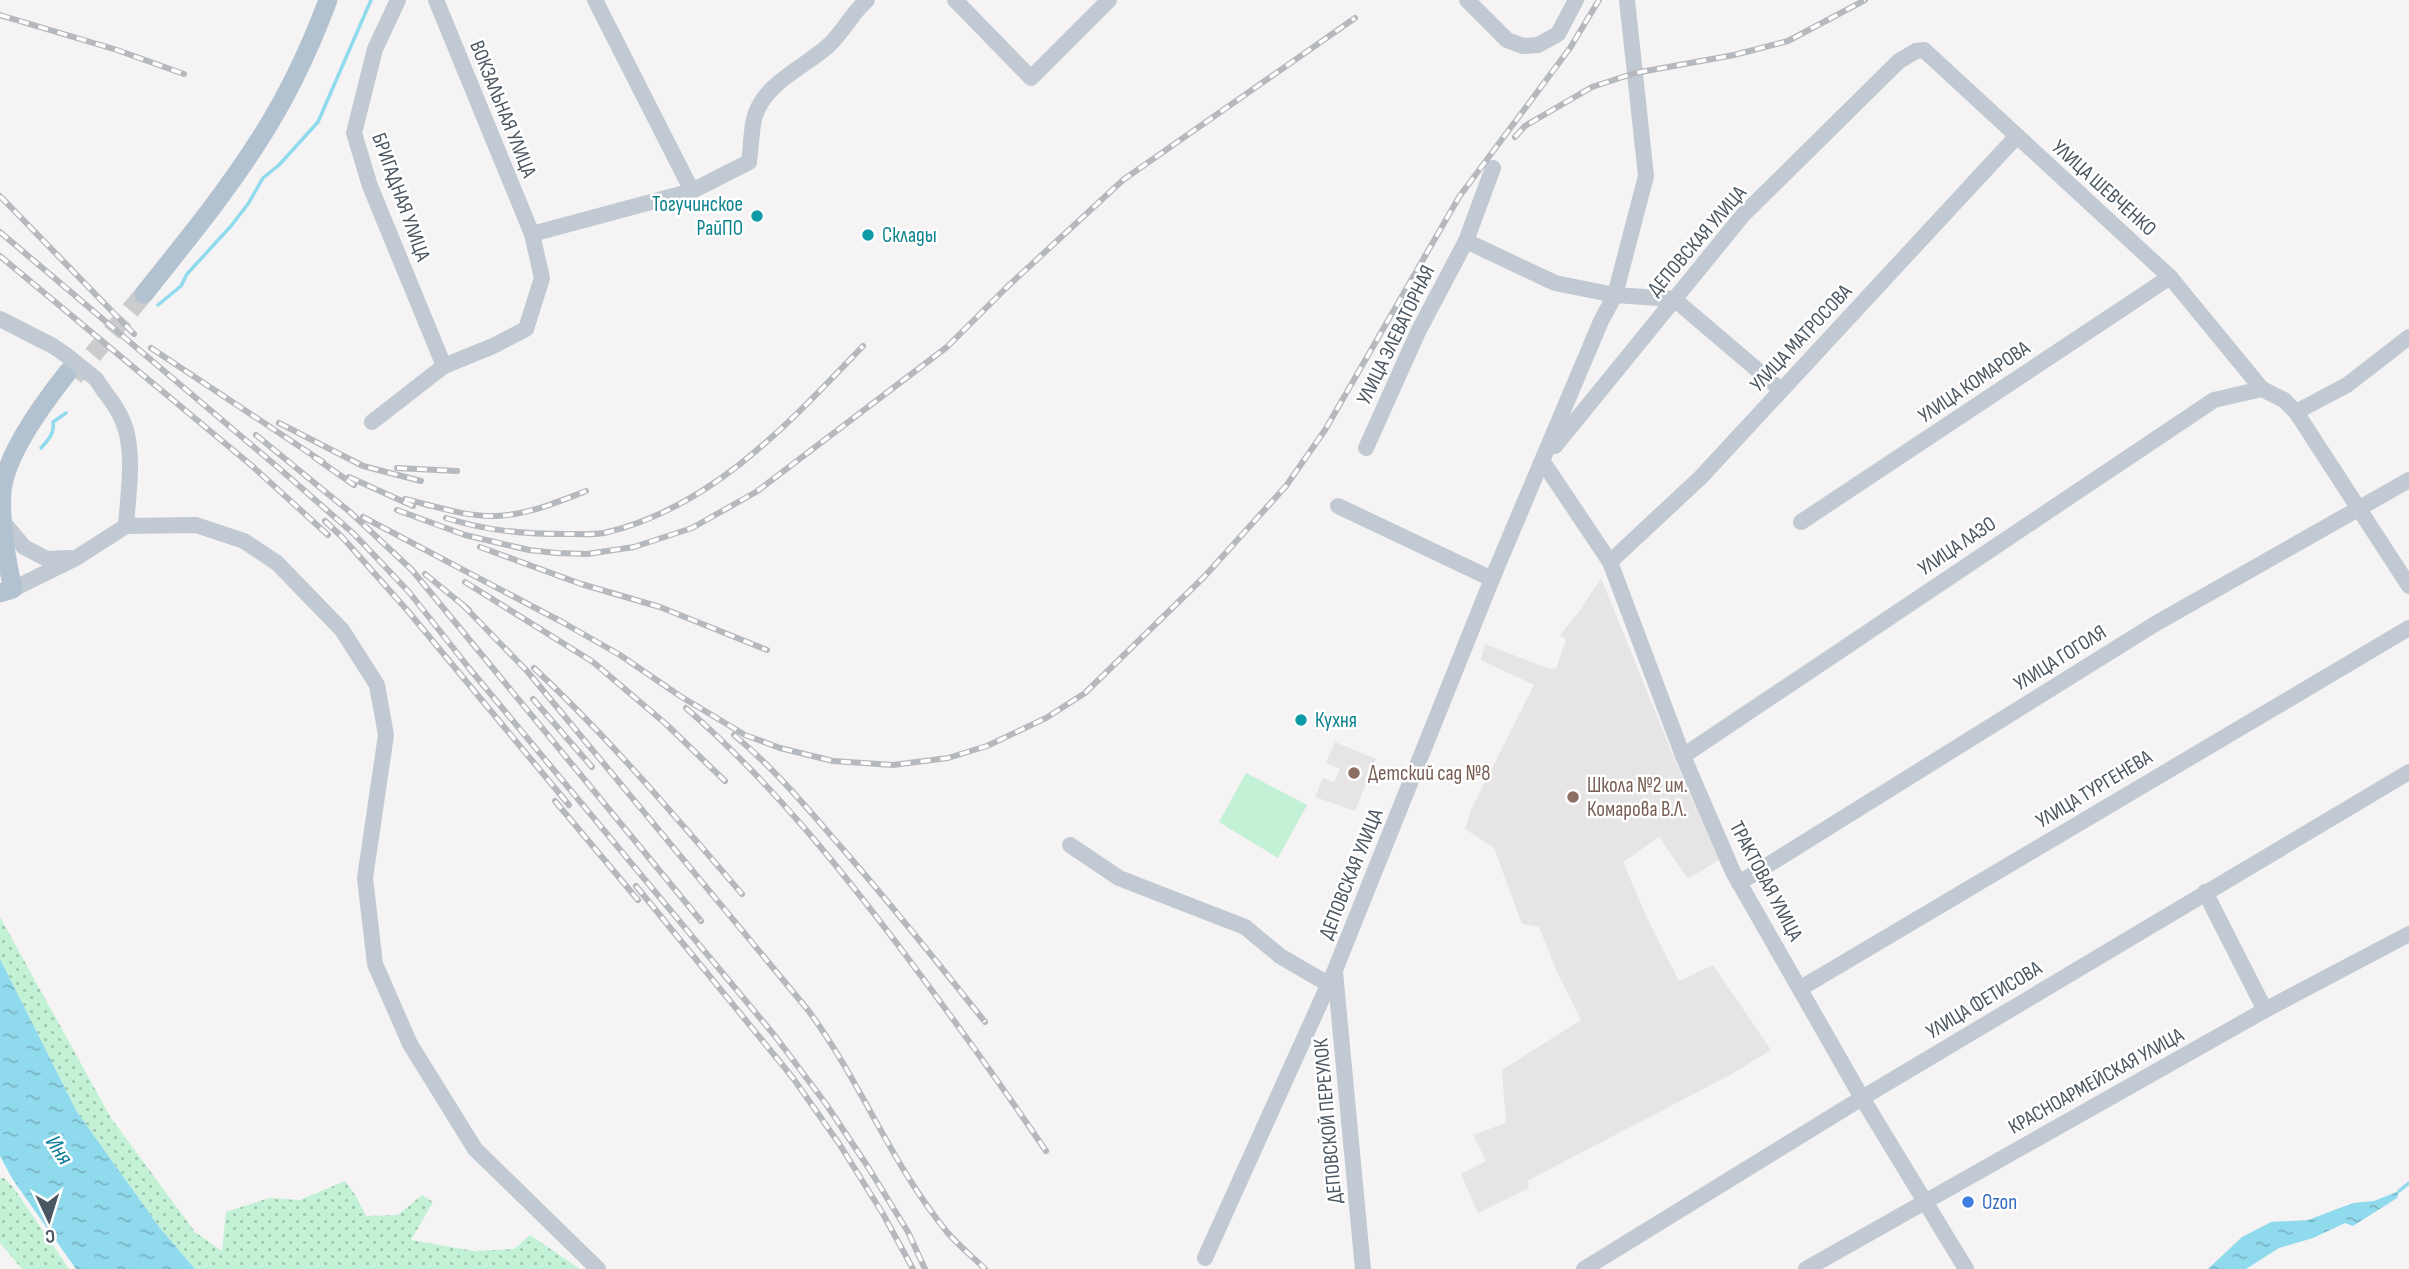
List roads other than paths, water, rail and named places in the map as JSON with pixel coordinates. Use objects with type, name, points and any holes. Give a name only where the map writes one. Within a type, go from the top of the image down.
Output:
[{"type":"main road","points":[[141,291],[196,229],[255,147],[288,88],[328,0]]},
{"type":"main road","points":[[6,591],[1,531],[2,489],[10,460],[69,368]]},
{"type":"street","name":"БРИГАДНАЯ УЛИЦА","points":[[398,0],[375,49],[354,134],[370,187],[444,366]]},
{"type":"street","name":"ВОКЗАЛЬНАЯ УЛИЦА","points":[[372,422],[444,366],[526,329],[542,278],[532,234],[436,0]]},
{"type":"street","points":[[595,0],[692,191]]},
{"type":"street","points":[[532,234],[692,191],[750,162],[754,120],[763,98],[773,87],[839,36],[850,22],[852,14],[867,0]]},
{"type":"street","points":[[956,0],[1031,78],[1109,0]]},
{"type":"street","points":[[1467,0],[1507,40],[1523,47],[1538,46],[1558,34],[1576,0]]},
{"type":"street","name":"ДЕПОВСКАЯ УЛИЦА","points":[[1205,1258],[1331,977],[1492,579],[1601,321],[1615,295],[1646,176],[1627,0]]},
{"type":"street","name":"УЛИЦА ШЕВЧЕНКО","points":[[1899,61],[1916,51],[1924,50],[2170,276],[2262,389],[2284,400],[2296,412]]},
{"type":"street","name":"ДЕПОВСКАЯ УЛИЦА","points":[[1543,462],[1743,215],[1899,61]]},
{"type":"street","name":"УЛИЦА МАТРОСОВА","points":[[1610,562],[1701,477],[2017,136]]},
{"type":"street","name":"УЛИЦА ЭЛЕВАТОРНАЯ","points":[[1366,448],[1418,332],[1466,241],[1493,168]]},
{"type":"street","points":[[1466,241],[1555,284],[1615,295],[1674,299],[1781,390]]},
{"type":"street","name":"УЛИЦА КОМАРОВА","points":[[1801,522],[2170,276]]},
{"type":"street","points":[[0,319],[53,345],[69,368],[96,379],[114,405],[126,430],[130,472],[127,526]]},
{"type":"street","points":[[2409,337],[2347,385],[2296,412],[2409,586]]},
{"type":"street","name":"УЛИЦА ЛАЗО","points":[[1683,756],[2214,400],[2262,389]]},
{"type":"street","name":"ТРАКТОВАЯ УЛИЦА","points":[[1543,462],[1610,562],[1683,756],[1739,883],[1862,1098],[1966,1269]]},
{"type":"street","name":"УЛИЦА ГОГОЛЯ","points":[[1739,883],[2155,624],[2409,480]]},
{"type":"street","points":[[1338,506],[1492,579]]},
{"type":"street","points":[[6,591],[76,558],[127,526],[196,525],[244,541],[277,563],[342,630],[377,685],[386,735],[366,878],[375,964],[410,1044],[475,1149],[598,1269]]},
{"type":"street","points":[[1,531],[47,559],[76,558]]},
{"type":"street","name":"УЛИЦА ТУРГЕНЕВА","points":[[1801,988],[2409,628]]},
{"type":"street","name":"УЛИЦА ФЕТИСОВА","points":[[1584,1269],[1862,1098],[2409,772]]},
{"type":"street","points":[[1070,845],[1119,878],[1245,927],[1280,956],[1331,977]]},
{"type":"street","points":[[2205,892],[2265,1010]]},
{"type":"street","name":"КРАСНОАРМЕЙСКАЯ УЛИЦА","points":[[1806,1269],[2265,1010],[2409,934]]},
{"type":"street","name":"ДЕПОВСКОЙ ПЕРЕУЛОК","points":[[1331,977],[1363,1269]]},
{"type":"water","name":"Иня","points":[[0,959],[77,1112],[160,1228],[195,1269],[76,1269],[13,1180],[0,1156]]},
{"type":"water","points":[[2399,1191],[2397,1198],[2353,1226],[2345,1223],[2313,1238],[2279,1248],[2246,1269],[2208,1269],[2242,1237],[2271,1222],[2308,1220],[2353,1203],[2374,1201]]},
{"type":"waterway","points":[[158,305],[181,286],[187,274],[248,204],[263,178],[279,165],[318,122],[371,0]]},
{"type":"waterway","points":[[41,448],[52,433],[53,422],[66,413]]},
{"type":"waterway","points":[[2399,1191],[2409,1183]]},
{"type":"tunnel","points":[[74,377],[144,294]]},
{"type":"railway","points":[[363,517],[620,655],[680,696],[745,735],[780,748],[833,761],[893,765],[948,758],[987,746],[1046,718],[1085,693],[1204,577],[1286,486],[1325,430],[1459,197],[1570,48],[1599,0]]},
{"type":"railway","points":[[1515,137],[1525,126],[1592,87],[1635,73],[1734,55],[1788,41],[1865,0]]},
{"type":"railway","points":[[0,15],[117,50],[184,74]]},
{"type":"railway","points":[[397,510],[465,535],[529,550],[557,553],[587,554],[634,547],[692,528],[756,492],[947,347],[1006,288],[1123,180],[1355,18]]},
{"type":"railway","points":[[0,196],[134,334]]},
{"type":"railway","points":[[0,232],[354,534],[409,592],[775,1036],[826,1104],[868,1167],[908,1232],[925,1269]]},
{"type":"railway","points":[[0,256],[251,465],[328,535]]},
{"type":"railway","points":[[446,518],[491,529],[551,534],[604,533],[643,521],[680,504],[746,459],[806,404],[863,346]]},
{"type":"railway","points":[[151,348],[323,462]]},
{"type":"railway","points":[[279,423],[363,466],[421,481]]},
{"type":"railway","points":[[256,435],[350,512],[412,570],[701,921]]},
{"type":"railway","points":[[314,457],[354,485]]},
{"type":"railway","points":[[397,468],[457,471]]},
{"type":"railway","points":[[349,477],[413,506]]},
{"type":"railway","points":[[405,499],[462,513],[496,516],[531,511],[586,491]]},
{"type":"railway","points":[[325,521],[407,610],[569,805]]},
{"type":"railway","points":[[480,547],[581,584],[660,607],[767,650]]},
{"type":"railway","points":[[425,574],[469,610]]},
{"type":"railway","points":[[465,582],[593,662],[666,724],[725,781]]},
{"type":"railway","points":[[463,605],[527,671],[808,1010],[827,1037],[927,1206],[951,1237],[985,1269]]},
{"type":"railway","points":[[534,668],[615,750],[742,894]]},
{"type":"railway","points":[[533,699],[592,767]]},
{"type":"railway","points":[[686,708],[748,766],[832,861],[928,985],[1046,1151]]},
{"type":"railway","points":[[734,735],[816,818],[985,1022]]},
{"type":"railway","points":[[555,801],[638,900]]},
{"type":"railway","points":[[636,886],[793,1078],[840,1145],[913,1269]]},
{"type":"place","name":"Тогучинское РайПО","points":[[757,216]]},
{"type":"place","name":"Склады","points":[[868,235]]},
{"type":"place","name":"Кухня","points":[[1301,720]]},
{"type":"place","name":"Детский сад №8","points":[[1354,773]]},
{"type":"place","name":"Школа №2 им. Комарова В.Л.","points":[[1573,797]]},
{"type":"place","name":"Ozon","points":[[1968,1202]]}]
